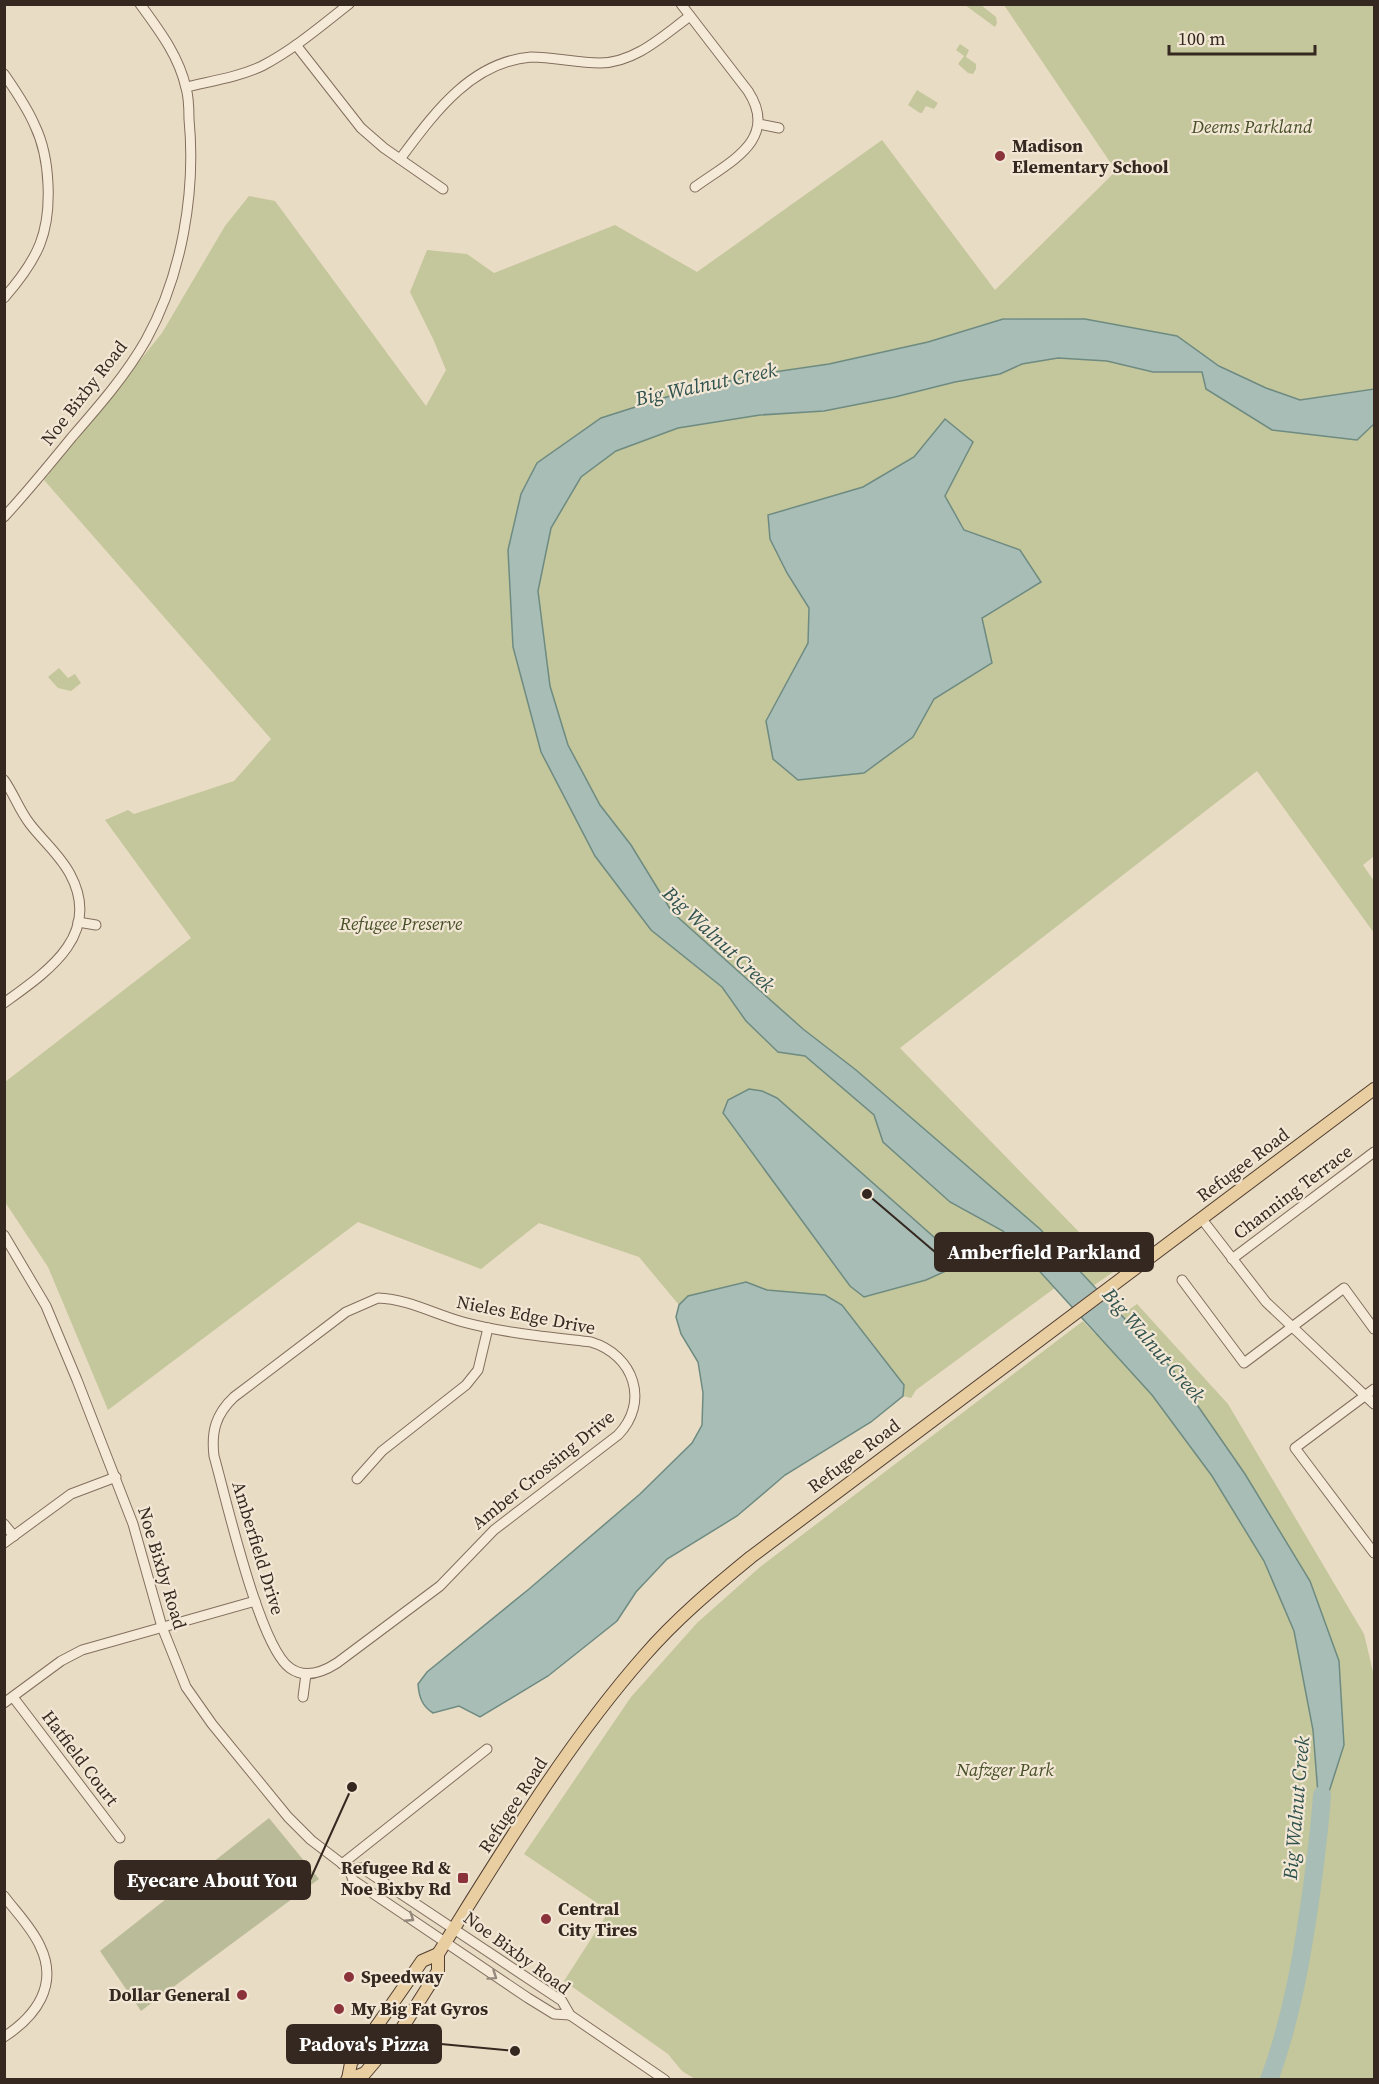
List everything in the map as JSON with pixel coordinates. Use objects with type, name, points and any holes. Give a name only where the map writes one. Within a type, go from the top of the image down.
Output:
[{"type":"main road","name":"Refugee Road","points":[[438,1954],[581,1736],[615,1690],[663,1635],[718,1583],[1374,1089]]},
{"type":"main road","points":[[438,1954],[438,1971],[399,2033],[365,2073],[347,2079],[351,2063],[422,1961],[438,1954]]},
{"type":"street","name":"Noe Bixby Road","points":[[4,517],[108,395],[130,365],[157,316],[179,249],[190,185],[191,135],[186,87],[170,48],[140,4]]},
{"type":"street","points":[[186,87],[245,73],[268,62],[296,45],[349,4]]},
{"type":"street","points":[[681,4],[753,99],[759,115],[758,132],[749,147],[696,187]]},
{"type":"street","points":[[400,159],[438,111],[471,80],[489,69],[531,57],[601,63],[618,60],[648,46],[690,16]]},
{"type":"street","points":[[296,45],[361,128],[443,189]]},
{"type":"street","points":[[4,74],[27,109],[41,140],[45,162],[47,202],[41,242],[27,267],[4,298]]},
{"type":"street","points":[[759,124],[778,128]]},
{"type":"street","points":[[4,780],[29,822],[70,875],[75,885],[80,908],[78,922],[69,946],[61,957],[42,976],[4,1003]]},
{"type":"street","points":[[78,922],[96,925]]},
{"type":"street","name":"Channing Terrace","points":[[1232,1259],[1374,1152]]},
{"type":"street","points":[[1202,1218],[1266,1302],[1292,1327],[1371,1392],[1374,1404]]},
{"type":"street","name":"Noe Bixby Road","points":[[4,1235],[46,1306],[116,1477],[133,1524],[162,1627],[181,1678],[201,1709],[301,1830],[345,1867],[353,1880],[552,2013],[570,2015]]},
{"type":"street","points":[[1182,1280],[1244,1364],[1344,1288],[1374,1329]]},
{"type":"street","name":"Nieles Edge Drive","points":[[219,1414],[234,1396],[346,1312],[370,1300],[393,1299],[462,1322],[489,1328],[591,1342],[616,1355],[623,1363],[633,1384]]},
{"type":"street","points":[[357,1479],[382,1451],[466,1385],[478,1370],[489,1328]]},
{"type":"street","name":"Amber Crossing Drive","points":[[306,1674],[318,1673],[331,1667],[440,1586],[494,1530],[618,1435],[632,1414],[633,1384]]},
{"type":"street","points":[[1371,1392],[1295,1448],[1374,1553]]},
{"type":"street","name":"Amberfield Drive","points":[[219,1414],[212,1434],[214,1456],[255,1601],[270,1640],[285,1664],[296,1672],[306,1674]]},
{"type":"street","points":[[4,1543],[71,1494],[116,1477]]},
{"type":"street","points":[[4,1524],[14,1536]]},
{"type":"street","points":[[4,1703],[61,1661],[82,1650],[255,1601]]},
{"type":"street","points":[[303,1697],[306,1674]]},
{"type":"street","name":"Hatfield Court","points":[[13,1697],[120,1838]]},
{"type":"street","points":[[345,1867],[487,1749]]},
{"type":"street","name":"Noe Bixby Road","points":[[345,1867],[362,1868],[455,1928],[561,2001],[570,2015],[665,2079]]},
{"type":"street","points":[[4,1896],[41,1947],[46,1969],[41,2000],[29,2018],[4,2037]]},
{"type":"green space","points":[[965,5],[981,5],[996,17],[995,27]]},
{"type":"green space","points":[[1004,5],[1374,5],[1374,389],[1300,400],[1266,388],[1219,365],[1176,336],[1085,319],[1005,318],[928,342],[829,364],[754,375],[676,394],[601,418],[537,463],[521,494],[514,525],[540,732],[697,967],[722,987],[746,1021],[777,1052],[794,1040],[1063,1282],[916,1390],[911,1398],[903,1396],[904,1385],[825,1295],[767,1290],[746,1282],[688,1296],[679,1305],[639,1257],[539,1223],[481,1269],[358,1222],[108,1410],[48,1267],[5,1202],[5,1082],[191,938],[105,820],[128,810],[134,814],[234,781],[271,739],[44,480],[162,333],[225,226],[249,196],[275,201],[426,406],[446,370],[410,292],[427,250],[467,254],[494,273],[615,225],[697,272],[882,140],[995,290],[1116,171]]},
{"type":"green space","points":[[960,44],[969,50],[966,57],[976,64],[973,74],[968,73],[958,64],[964,56],[956,50]]},
{"type":"green space","points":[[917,90],[938,103],[934,109],[926,106],[920,113],[908,105]]},
{"type":"green space","points":[[1058,358],[1107,361],[1153,372],[1202,372],[1357,440],[1374,424],[1374,859],[1373,857],[1363,865],[1374,881],[1374,933],[1257,771],[900,1048],[1116,1270],[1093,1286],[1040,1229],[856,1070],[803,1029],[672,912],[631,845],[600,805],[568,745],[550,686],[538,591],[551,528],[581,477],[616,451],[678,428],[760,415],[824,411],[1000,374],[1022,364]],"holes":[[[945,419],[973,442],[945,496],[964,531],[1020,550],[1041,582],[982,618],[992,663],[934,699],[913,737],[864,773],[798,780],[767,721],[808,643],[809,608],[787,573],[770,539],[768,515],[863,487],[914,457]]]},
{"type":"green space","points":[[59,668],[68,678],[75,674],[81,683],[71,691],[58,688],[48,677]]},
{"type":"green space","name":"Nafzger Park","points":[[1137,1304],[1228,1404],[1364,1634],[1374,1676],[1374,2079],[695,2079],[682,2071],[668,2054],[564,1981],[609,1911],[524,1854],[631,1697],[697,1623],[760,1567],[1083,1321],[1095,1334]]},
{"type":"green space","points":[[269,1818],[319,1879],[141,2011],[100,1951]]},
{"type":"water","points":[[1003,319],[1085,319],[1177,336],[1219,366],[1266,388],[1300,400],[1374,389],[1374,424],[1357,440],[1272,430],[1206,389],[1202,372],[1153,372],[1107,361],[1058,358],[1022,364],[1000,374],[824,411],[760,415],[678,428],[616,451],[581,477],[551,528],[538,591],[550,686],[568,745],[600,805],[631,845],[672,912],[803,1029],[856,1070],[1040,1229],[1173,1370],[1245,1474],[1310,1581],[1339,1661],[1344,1745],[1320,1820],[1313,1730],[1294,1631],[1264,1561],[1212,1476],[1152,1395],[1003,1231],[950,1202],[883,1142],[874,1115],[805,1056],[778,1052],[746,1021],[722,987],[651,930],[595,856],[541,752],[513,647],[508,550],[521,494],[537,463],[601,418],[676,394],[754,375],[829,364],[928,342]]},
{"type":"water","points":[[945,419],[973,442],[945,496],[964,530],[1020,550],[1041,582],[982,618],[992,663],[934,699],[913,737],[864,773],[798,780],[773,759],[766,721],[808,643],[809,608],[787,573],[770,539],[768,515],[863,487],[914,457]]},
{"type":"water","points":[[749,1089],[762,1091],[777,1098],[953,1254],[946,1271],[926,1280],[864,1297],[850,1286],[723,1113],[728,1100]]},
{"type":"water","points":[[746,1282],[767,1290],[825,1295],[842,1305],[904,1385],[903,1396],[871,1422],[785,1475],[737,1516],[667,1559],[636,1592],[617,1621],[548,1676],[480,1717],[459,1706],[433,1713],[426,1707],[419,1693],[418,1684],[427,1672],[640,1494],[692,1443],[702,1425],[703,1393],[698,1362],[681,1334],[676,1317],[679,1305],[688,1296]]},
{"type":"waterway","name":"Big Walnut Creek","points":[[1269,2080],[1284,2033],[1301,1960],[1322,1795]]},
{"type":"place","name":"Madison Elementary School","points":[[1000,156]]},
{"type":"place","name":"Amberfield Parkland","points":[[867,1194]]},
{"type":"place","name":"Eyecare About You","points":[[352,1787]]},
{"type":"place","name":"Refugee Rd & Noe Bixby Rd","points":[[463,1878]]},
{"type":"place","name":"Central City Tires","points":[[546,1919]]},
{"type":"place","name":"Speedway","points":[[349,1977]]},
{"type":"place","name":"Dollar General","points":[[242,1995]]},
{"type":"place","name":"My Big Fat Gyros","points":[[339,2009]]},
{"type":"place","name":"Padova's Pizza","points":[[515,2051]]},
{"type":"park label","name":"Deems Parkland","points":[[1252,127]]},
{"type":"park label","name":"Refugee Preserve","points":[[401,924]]}]
